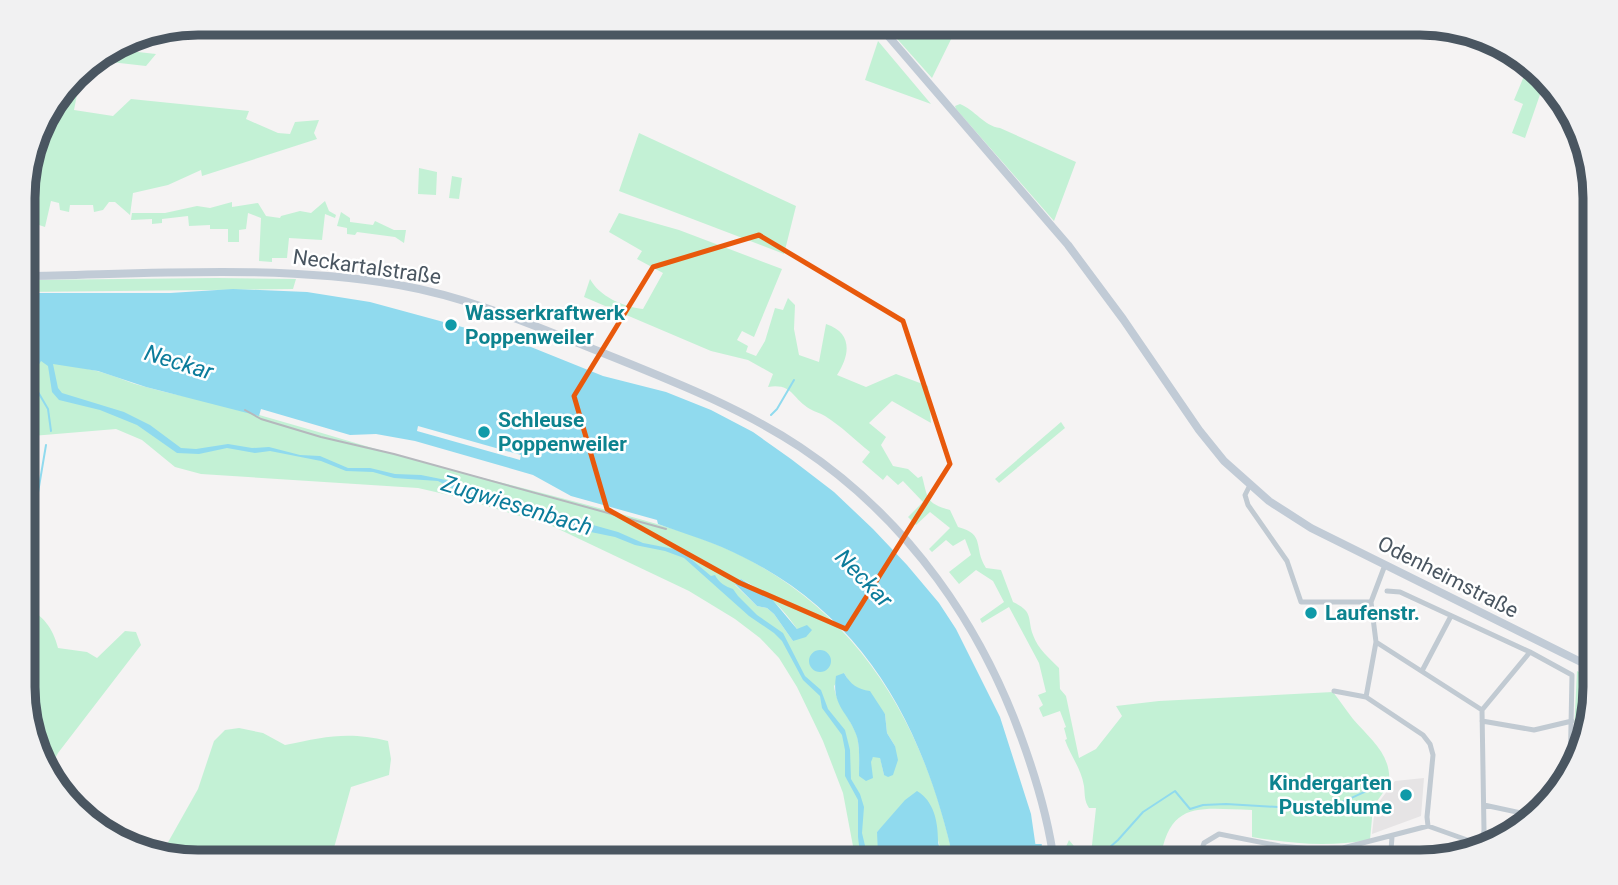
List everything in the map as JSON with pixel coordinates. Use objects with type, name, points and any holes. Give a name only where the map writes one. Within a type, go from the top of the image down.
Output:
[{"type":"main road","name":"Odenheimstraße","points":[[887,35],[1068,245],[1123,318],[1199,430],[1224,461],[1250,485],[1287,514],[1583,663]]},
{"type":"main road","name":"Neckartalstraße","points":[[35,276],[278,272],[401,285],[485,307],[665,378],[736,411],[800,447],[859,492],[913,548],[973,631],[995,672],[1020,733],[1039,792],[1052,850]]},
{"type":"street","points":[[1250,485],[1245,495],[1248,505],[1287,561],[1301,602],[1370,602]]},
{"type":"street","points":[[1366,697],[1376,642],[1370,602],[1385,565]]},
{"type":"street","name":"Odenheimstraße","points":[[1387,591],[1400,592],[1530,652],[1572,675],[1571,749]]},
{"type":"street","points":[[1422,671],[1451,616]]},
{"type":"street","points":[[1376,642],[1482,710]]},
{"type":"street","points":[[1483,837],[1482,710],[1530,652]]},
{"type":"street","points":[[1334,691],[1366,697],[1423,735],[1430,744],[1433,755],[1428,826]]},
{"type":"street","points":[[1482,721],[1534,730],[1572,721]]},
{"type":"street","points":[[1484,805],[1523,813]]},
{"type":"street","points":[[1201,850],[1204,843],[1219,834],[1280,846],[1343,848],[1428,826],[1470,841]]},
{"type":"street","points":[[1391,850],[1392,837]]},
{"type":"highlighted area","points":[[759,235],[903,321],[950,464],[846,629],[740,583],[607,509],[574,396],[653,267]]},
{"type":"shaded area","points":[[1424,778],[1421,816],[1372,834],[1375,807],[1395,781]]},
{"type":"green space","points":[[894,35],[953,35],[932,78]]},
{"type":"green space","points":[[878,41],[931,104],[865,80]]},
{"type":"green space","points":[[128,51],[156,54],[146,66],[109,62]]},
{"type":"green space","points":[[1524,76],[1542,90],[1525,138],[1512,133],[1523,104],[1514,100]]},
{"type":"green space","points":[[78,88],[74,110],[113,116],[131,99],[249,111],[246,119],[278,133],[290,134],[295,122],[319,120],[314,133],[317,139],[202,176],[201,170],[168,185],[133,193],[130,215],[115,202],[109,202],[103,210],[94,212],[93,205],[70,205],[69,212],[60,210],[59,203],[51,201],[45,227],[39,225],[35,239],[35,187],[41,156],[47,136],[62,107]]},
{"type":"green space","points":[[960,104],[994,127],[1076,162],[1054,221],[956,109],[955,106]]},
{"type":"green space","points":[[639,133],[796,206],[784,254],[619,191]]},
{"type":"green space","points":[[419,168],[437,172],[436,195],[418,194]]},
{"type":"green space","points":[[452,176],[462,178],[459,199],[449,198]]},
{"type":"green space","points":[[325,201],[329,211],[336,215],[335,218],[325,214],[322,240],[289,238],[287,258],[272,258],[272,262],[259,261],[261,218],[248,213],[246,229],[239,230],[239,242],[228,242],[228,229],[210,229],[210,225],[189,226],[188,216],[162,219],[162,223],[152,224],[152,219],[131,220],[132,213],[165,213],[197,206],[210,208],[232,202],[232,207],[258,203],[266,216],[280,218],[300,211],[311,213]]},
{"type":"green space","points":[[341,212],[350,218],[350,222],[373,225],[375,221],[394,230],[406,230],[404,243],[395,237],[357,232],[355,235],[347,234],[347,228],[337,226]]},
{"type":"green space","points":[[619,213],[679,230],[782,269],[754,337],[742,331],[737,340],[748,346],[746,352],[756,356],[765,341],[775,308],[783,310],[788,298],[795,305],[794,329],[799,355],[819,362],[826,324],[835,328],[845,339],[845,360],[837,375],[866,387],[896,374],[928,386],[931,423],[892,401],[869,423],[886,437],[881,445],[893,466],[908,469],[918,478],[922,476],[929,499],[950,510],[958,527],[967,530],[976,538],[986,568],[1001,570],[1013,602],[1029,616],[1038,645],[1059,668],[1060,689],[1066,696],[1079,758],[1096,749],[1122,716],[1116,706],[1159,701],[1333,692],[1378,748],[1387,764],[1389,784],[1373,807],[1370,840],[1311,844],[1252,837],[1252,810],[1202,809],[1179,818],[1171,827],[1162,850],[1091,850],[1096,808],[1089,808],[1086,803],[1081,774],[1065,740],[1066,727],[1060,711],[1043,717],[1039,708],[1043,705],[1038,695],[1046,692],[1039,663],[1009,607],[982,623],[980,619],[1004,602],[993,581],[976,570],[959,584],[949,572],[971,555],[965,539],[953,546],[946,540],[932,552],[929,549],[950,528],[930,512],[916,525],[908,517],[923,502],[903,481],[898,485],[887,475],[883,480],[862,462],[870,452],[837,424],[804,405],[783,387],[768,387],[773,374],[748,360],[711,351],[584,297],[590,279],[599,291],[612,300],[643,309],[663,273],[637,259],[642,251],[609,232]]},
{"type":"green space","points":[[296,279],[293,289],[35,292],[35,280]]},
{"type":"green space","points":[[35,360],[103,373],[654,523],[709,541],[744,557],[787,583],[824,613],[856,647],[884,684],[908,725],[927,768],[951,850],[941,850],[938,840],[892,818],[877,832],[882,850],[854,850],[843,793],[823,741],[797,687],[779,658],[760,638],[735,619],[689,591],[550,525],[453,496],[418,488],[201,474],[175,467],[142,440],[116,429],[35,436]],"holes":[[[741,579],[772,600],[797,629],[793,641],[774,614],[767,608],[757,606],[735,585]],[[844,673],[850,683],[885,714],[887,733],[895,746],[884,775],[880,757],[873,757],[859,776],[857,736],[834,686]]]},
{"type":"green space","points":[[1061,422],[1065,428],[999,483],[995,479]]},
{"type":"green space","points":[[35,613],[46,623],[58,648],[87,652],[97,658],[125,631],[136,632],[141,645],[53,761],[36,708]]},
{"type":"green space","points":[[1577,671],[1583,674],[1582,708],[1574,740]]},
{"type":"green space","points":[[239,728],[263,733],[285,745],[348,736],[388,741],[391,759],[389,775],[351,787],[333,850],[198,850],[166,846],[198,789],[214,741],[225,730]]},
{"type":"green space","points":[[1069,840],[1077,850],[1064,850]]},
{"type":"water","points":[[233,289],[307,292],[370,302],[521,343],[603,376],[666,392],[711,410],[753,432],[834,492],[873,529],[939,603],[956,629],[1000,717],[1031,814],[1036,850],[951,850],[926,768],[907,724],[884,684],[857,646],[825,612],[787,583],[743,557],[658,524],[657,520],[571,496],[533,475],[415,441],[376,434],[350,435],[261,409],[259,416],[146,387],[98,371],[53,364],[58,388],[62,393],[124,412],[150,425],[181,448],[196,449],[228,444],[252,448],[269,447],[300,455],[320,456],[348,468],[370,468],[446,480],[464,489],[495,494],[536,507],[577,524],[593,525],[643,543],[685,554],[711,576],[715,575],[722,584],[733,589],[757,615],[783,633],[805,676],[821,690],[828,709],[845,730],[850,750],[851,779],[864,807],[862,833],[866,850],[860,850],[858,800],[845,776],[842,735],[822,708],[820,696],[803,680],[782,641],[749,616],[684,558],[615,537],[576,529],[538,512],[459,492],[438,481],[346,471],[321,461],[270,451],[255,453],[227,448],[199,454],[177,453],[137,425],[100,410],[59,400],[52,392],[48,366],[41,361],[38,366],[35,363],[35,293],[170,293]],"holes":[[[418,426],[521,455],[520,460],[417,431]]]},
{"type":"water","points":[[741,579],[771,598],[797,629],[807,625],[812,630],[806,637],[793,641],[774,614],[767,608],[757,606],[735,584]]},
{"type":"water","points":[[820,650],[828,653],[831,661],[828,669],[820,672],[812,669],[809,661],[812,653]]},
{"type":"water","points":[[844,673],[855,686],[870,691],[885,714],[887,733],[895,746],[898,760],[893,775],[884,775],[880,758],[873,757],[873,778],[866,781],[859,776],[857,737],[836,695],[836,676]]},
{"type":"water","points":[[917,791],[927,800],[934,812],[940,850],[878,850],[877,832],[905,800]]},
{"type":"waterway","points":[[38,365],[38,392],[48,409],[51,431]]},
{"type":"waterway","points":[[771,415],[794,380]]},
{"type":"waterway","points":[[35,510],[46,445]]},
{"type":"waterway","points":[[1107,850],[1143,812],[1175,791],[1190,809],[1203,805],[1226,804],[1294,808],[1298,811],[1332,806],[1386,783]]},
{"type":"waterway","points":[[1035,845],[1041,845]]},
{"type":"waterway","points":[[1068,847],[1071,850]]},
{"type":"railway","points":[[245,410],[261,419],[321,437],[394,454],[666,529]]},
{"type":"place","name":"Wasserkraftwerk Poppenweiler","points":[[451,325]]},
{"type":"place","name":"Schleuse Poppenweiler","points":[[484,432]]},
{"type":"place","name":"Laufenstr.","points":[[1311,613]]},
{"type":"place","name":"Kindergarten Pusteblume","points":[[1406,795]]},
{"type":"water label","name":"Neckar","points":[[179,362]]},
{"type":"water label","name":"Zugwiesenbach","points":[[517,505]]},
{"type":"water label","name":"Neckar","points":[[864,578]]}]
